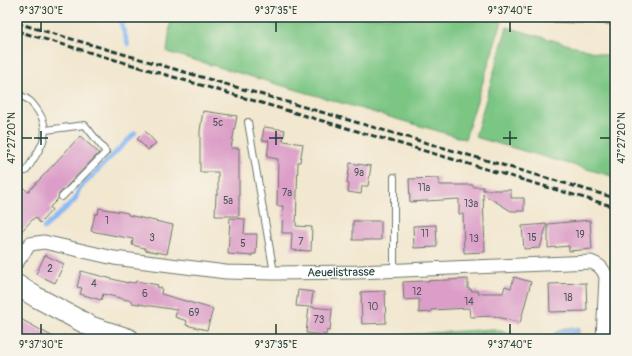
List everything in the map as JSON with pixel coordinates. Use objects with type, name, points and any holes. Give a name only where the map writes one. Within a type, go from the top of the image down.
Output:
[{"type":"main road","points":[[17,285],[36,297],[92,326],[129,339]]},
{"type":"street","name":"Aeuelistrasse","points":[[17,262],[30,244],[44,242],[114,258],[226,272],[358,272],[591,262],[597,264],[603,269],[606,277],[603,339]]},
{"type":"lane","points":[[509,17],[615,21]]},
{"type":"lane","points":[[17,94],[30,100],[44,120],[46,130],[42,144],[26,171],[17,172]]},
{"type":"lane","points":[[248,122],[274,273]]},
{"type":"lane","points":[[46,130],[85,125],[106,152],[62,197]]},
{"type":"lane","points":[[394,177],[394,270]]},
{"type":"green space","points":[[171,17],[464,17],[502,21],[465,139],[167,52]]},
{"type":"green space","points":[[507,27],[615,58],[615,177],[475,137]]},
{"type":"green space","points":[[494,329],[518,336],[517,339],[400,339],[400,335]]},
{"type":"water","points":[[565,328],[580,329],[579,333],[569,336],[567,339],[552,339],[555,333]]},
{"type":"building","points":[[203,111],[237,116],[231,148],[239,148],[239,216],[215,216],[216,194],[218,194],[218,172],[200,172],[200,131]]},
{"type":"building","points":[[264,127],[285,130],[283,141],[303,144],[300,162],[298,162],[296,226],[312,227],[311,251],[291,250],[292,233],[282,233],[283,206],[277,206],[278,159],[267,157],[269,141],[262,140]]},
{"type":"building","points":[[145,131],[156,143],[148,150],[137,139]]},
{"type":"building","points":[[80,136],[99,153],[59,194],[58,199],[50,207],[52,210],[40,223],[35,217],[17,236],[17,182],[28,192]]},
{"type":"building","points":[[350,163],[371,166],[368,186],[362,186],[361,194],[348,192],[349,184],[347,183]]},
{"type":"building","points":[[439,178],[439,185],[473,185],[473,187],[483,187],[483,190],[511,190],[511,198],[524,198],[524,211],[511,211],[483,194],[485,252],[464,253],[463,214],[459,214],[459,199],[410,202],[409,179]]},
{"type":"building","points":[[99,208],[128,213],[128,215],[173,225],[167,254],[145,250],[145,248],[132,245],[133,239],[91,231],[95,214],[98,214]]},
{"type":"building","points":[[230,218],[245,219],[244,234],[257,234],[256,254],[252,254],[252,256],[228,254]]},
{"type":"building","points":[[590,220],[592,249],[569,251],[569,246],[548,248],[548,224]]},
{"type":"building","points":[[353,221],[381,221],[381,240],[353,240]]},
{"type":"building","points":[[547,224],[540,248],[524,249],[522,226]]},
{"type":"building","points":[[436,225],[437,247],[414,248],[413,226]]},
{"type":"building","points":[[45,255],[64,264],[55,283],[36,274]]},
{"type":"building","points":[[81,271],[128,283],[135,283],[136,281],[158,285],[157,287],[162,288],[161,294],[213,309],[207,330],[186,325],[187,321],[175,317],[177,310],[132,303],[132,301],[103,294],[101,300],[80,294],[82,288],[77,287]]},
{"type":"building","points":[[514,277],[531,282],[520,323],[494,316],[470,317],[469,308],[431,310],[431,312],[419,313],[419,299],[404,300],[403,282],[468,279],[468,289],[471,289],[471,291],[478,291],[478,293],[503,293],[505,286],[511,288]]},
{"type":"building","points":[[586,283],[587,311],[550,312],[549,284]]},
{"type":"building","points":[[298,290],[313,292],[311,307],[332,309],[330,331],[327,330],[326,335],[306,333],[309,307],[296,306]]},
{"type":"building","points":[[385,291],[386,323],[362,324],[361,292]]},
{"type":"building","points":[[17,317],[57,339],[17,339]]},
{"type":"waterway","points":[[119,17],[128,44]]},
{"type":"waterway","points":[[44,228],[75,200],[79,189],[135,133]]},
{"type":"railway","points":[[17,23],[615,198]]},
{"type":"railway","points":[[17,31],[615,207]]}]
